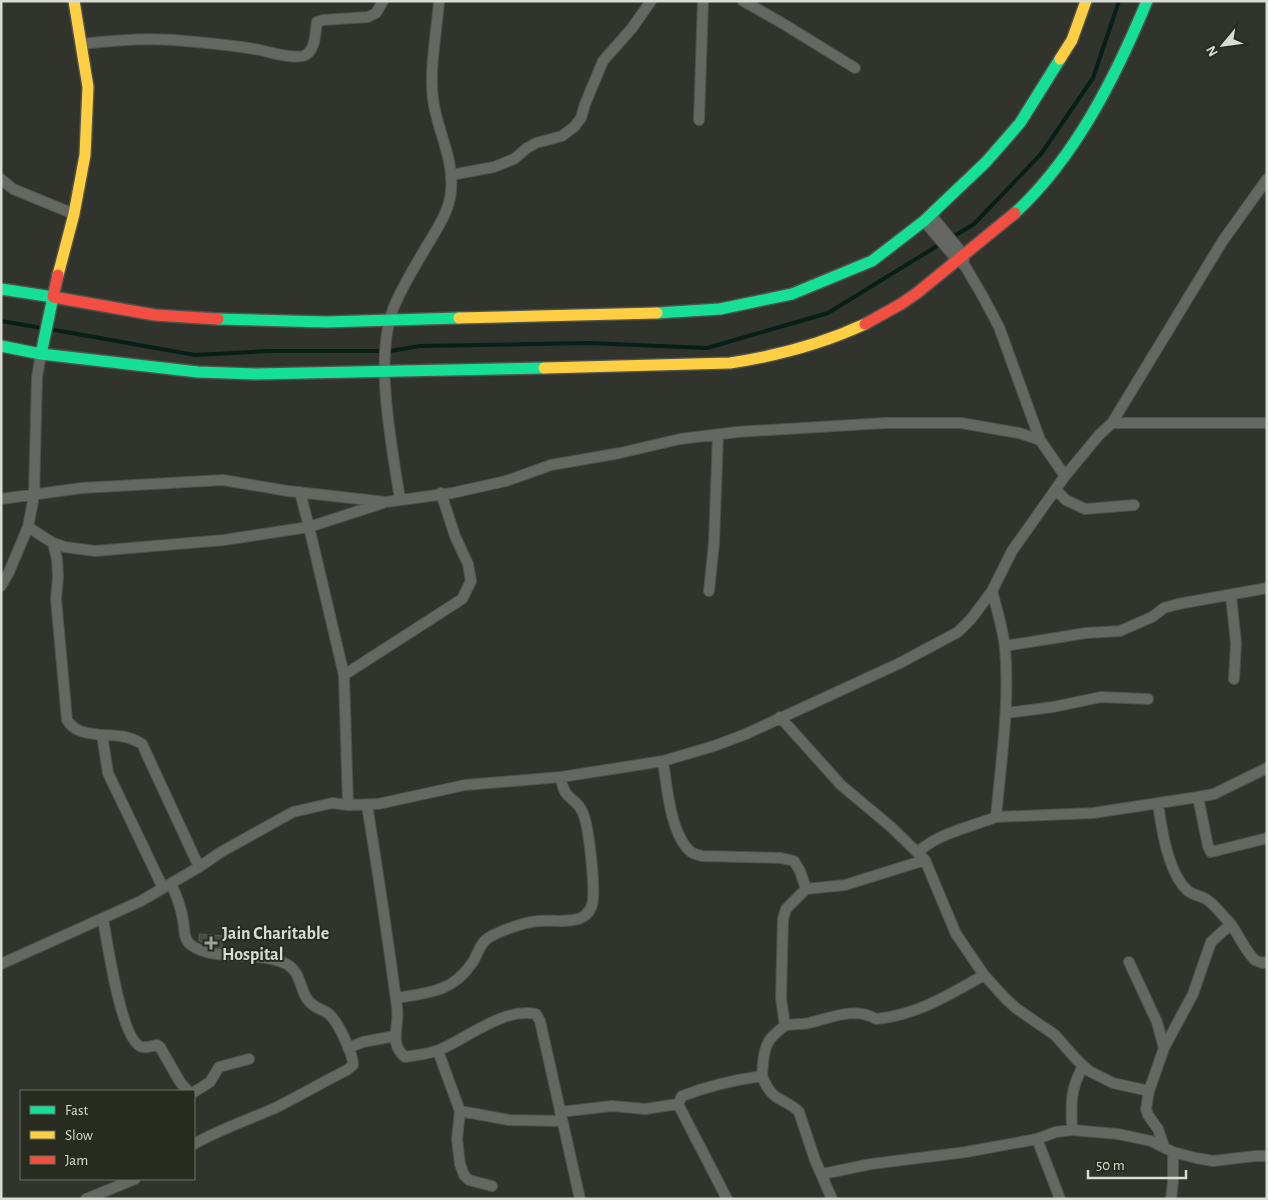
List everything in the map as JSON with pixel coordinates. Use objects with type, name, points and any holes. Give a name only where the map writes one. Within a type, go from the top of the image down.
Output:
[{"type":"street","points":[[1,586],[28,527],[34,496],[37,377],[52,297],[74,214],[86,154],[88,87],[74,1]]},
{"type":"street","points":[[81,44],[108,41],[183,40],[254,49],[281,55],[303,56],[310,52],[314,43],[317,22],[368,17],[376,13],[383,1]]},
{"type":"street","points":[[400,500],[389,427],[385,372],[386,336],[388,321],[395,302],[450,203],[451,175],[449,156],[433,99],[433,64],[439,1]]},
{"type":"street","points":[[451,175],[494,167],[514,159],[532,145],[562,136],[574,126],[581,118],[603,62],[632,28],[651,1]]},
{"type":"street","points":[[699,120],[703,1]]},
{"type":"street","points":[[743,1],[855,68]]},
{"type":"street","points":[[1,288],[155,315],[244,321],[388,321],[644,314],[720,309],[792,294],[872,261],[927,218],[986,162],[1020,123],[1072,40],[1086,1]]},
{"type":"street","points":[[1,346],[42,349],[198,372],[256,374],[688,366],[731,362],[793,350],[841,333],[902,304],[959,256],[990,234],[1023,204],[1048,176],[1080,131],[1116,69],[1146,1]]},
{"type":"street","points":[[1,179],[14,189],[74,214]]},
{"type":"street","points":[[1,964],[103,919],[167,886],[221,852],[293,812],[332,803],[348,805],[378,804],[464,785],[561,778],[663,761],[738,737],[900,663],[950,637],[971,619],[992,591],[1012,551],[1065,476],[1099,435],[1112,423],[1222,242],[1267,179]]},
{"type":"street","points":[[927,218],[943,230],[999,327],[1040,440],[1065,476]]},
{"type":"street","points":[[927,218],[932,230],[959,256]]},
{"type":"street","points":[[28,527],[53,543],[65,547],[95,551],[224,540],[309,527],[386,502],[452,493],[506,481],[551,465],[620,453],[680,439],[718,435],[885,423],[961,423],[1019,433],[1040,440]]},
{"type":"street","points":[[1112,423],[1267,423]]},
{"type":"street","points":[[709,591],[714,543],[718,435]]},
{"type":"street","points":[[1,499],[82,488],[223,480],[300,492],[386,502]]},
{"type":"street","points":[[1056,490],[1066,500],[1085,509],[1134,505]]},
{"type":"street","points":[[300,492],[344,675],[348,805]]},
{"type":"street","points":[[344,675],[462,599],[468,589],[471,581],[468,564],[454,536],[441,493]]},
{"type":"street","points":[[53,543],[57,559],[56,599],[68,720],[72,727],[78,731],[102,735],[118,735],[132,738],[142,744],[199,867]]},
{"type":"street","points":[[1005,646],[1077,634],[1120,631],[1152,617],[1164,608],[1267,588]]},
{"type":"street","points":[[992,591],[1005,646],[1006,713],[996,818]]},
{"type":"street","points":[[1231,596],[1236,643],[1234,680]]},
{"type":"street","points":[[1006,713],[1053,707],[1101,697],[1148,699]]},
{"type":"street","points":[[780,717],[841,785],[922,856],[956,934],[994,987],[1017,1009],[1055,1035],[1089,1071],[1113,1083],[1149,1091]]},
{"type":"street","points":[[102,735],[108,773],[167,886],[177,896],[185,935],[190,944],[213,953],[265,957],[291,967],[297,974],[309,1002],[331,1016],[341,1031],[353,1059],[353,1065],[347,1070],[273,1108],[214,1132],[195,1143]]},
{"type":"street","points":[[663,761],[673,816],[679,836],[692,853],[702,856],[781,858],[794,861],[800,871],[806,889]]},
{"type":"street","points":[[785,1026],[781,998],[783,919],[786,909],[806,889],[845,885],[922,856],[928,843],[946,835],[996,818],[1093,813],[1198,797],[1214,794],[1267,768]]},
{"type":"street","points":[[396,998],[434,992],[453,984],[464,975],[475,959],[479,948],[490,937],[527,922],[576,920],[588,913],[593,904],[593,883],[588,829],[582,811],[566,796],[561,778]]},
{"type":"street","points":[[1198,797],[1208,846],[1211,852],[1267,838]]},
{"type":"street","points":[[1158,803],[1162,832],[1171,862],[1185,888],[1193,894],[1206,898],[1231,924],[1252,957],[1262,964],[1267,962]]},
{"type":"street","points":[[367,805],[396,998],[398,1015],[395,1036],[396,1046],[405,1057],[438,1051],[472,1032],[516,1013],[528,1012],[536,1014],[540,1021],[580,1199]]},
{"type":"street","points":[[103,919],[120,1009],[133,1038],[143,1048],[157,1045],[160,1047],[180,1082],[187,1090]]},
{"type":"street","points":[[1171,1199],[1173,1182],[1168,1149],[1146,1109],[1149,1091],[1164,1048],[1193,994],[1211,942],[1231,924]]},
{"type":"street","points":[[1129,962],[1157,1022],[1164,1048]]},
{"type":"street","points":[[832,1199],[815,1160],[799,1112],[794,1106],[776,1098],[769,1090],[762,1076],[765,1051],[770,1039],[785,1026],[837,1015],[866,1013],[876,1018],[928,1006],[984,975]]},
{"type":"street","points":[[348,1048],[363,1042],[395,1036]]},
{"type":"street","points":[[438,1051],[460,1111],[458,1139],[460,1164],[464,1175],[469,1180],[492,1186]]},
{"type":"street","points":[[195,1091],[210,1082],[219,1067],[249,1059]]},
{"type":"street","points":[[1072,1130],[1071,1103],[1075,1082],[1083,1066]]},
{"type":"street","points":[[678,1104],[682,1096],[694,1091],[728,1081],[762,1076]]},
{"type":"street","points":[[460,1111],[509,1120],[561,1117],[612,1106],[645,1109],[678,1104]]},
{"type":"street","points":[[678,1104],[727,1199]]},
{"type":"street","points":[[822,1174],[870,1164],[966,1152],[1037,1139],[1056,1132],[1072,1130],[1118,1134],[1151,1141],[1168,1149],[1213,1161],[1267,1156]]},
{"type":"street","points":[[1037,1139],[1060,1199]]},
{"type":"street","points":[[86,1199],[133,1180]]},
{"type":"building","points":[[199,934],[223,936],[222,948],[199,941]]},
{"type":"waterway","points":[[951,238],[974,224],[1041,154],[1093,78],[1119,1]]},
{"type":"waterway","points":[[49,329],[195,355],[268,351],[390,351],[420,346],[589,343],[707,348],[828,313],[942,243]]},
{"type":"waterway","points":[[1,321],[42,328]]},
{"type":"traffic: fast","points":[[1015,213],[1037,191],[1075,142],[1122,58],[1147,1]]},
{"type":"traffic: fast","points":[[657,313],[720,309],[792,294],[872,261],[924,221],[986,162],[1020,123],[1060,59]]},
{"type":"traffic: fast","points":[[1,289],[53,297],[41,354],[1,346]]},
{"type":"traffic: fast","points":[[218,319],[326,322],[459,318]]},
{"type":"traffic: fast","points":[[41,354],[198,372],[256,374],[544,368]]},
{"type":"traffic: slow","points":[[58,275],[74,214],[85,155],[88,87],[74,1]]},
{"type":"traffic: slow","points":[[1060,59],[1072,40],[1086,1]]},
{"type":"traffic: slow","points":[[459,318],[657,313]]},
{"type":"traffic: slow","points":[[544,368],[730,363],[799,348],[832,338],[865,324]]},
{"type":"traffic: jam","points":[[865,324],[917,293],[1015,213]]},
{"type":"traffic: jam","points":[[58,275],[53,297],[155,315],[218,319]]},
{"type":"place","name":"Jain Charitable Hospital","points":[[211,943]]}]
